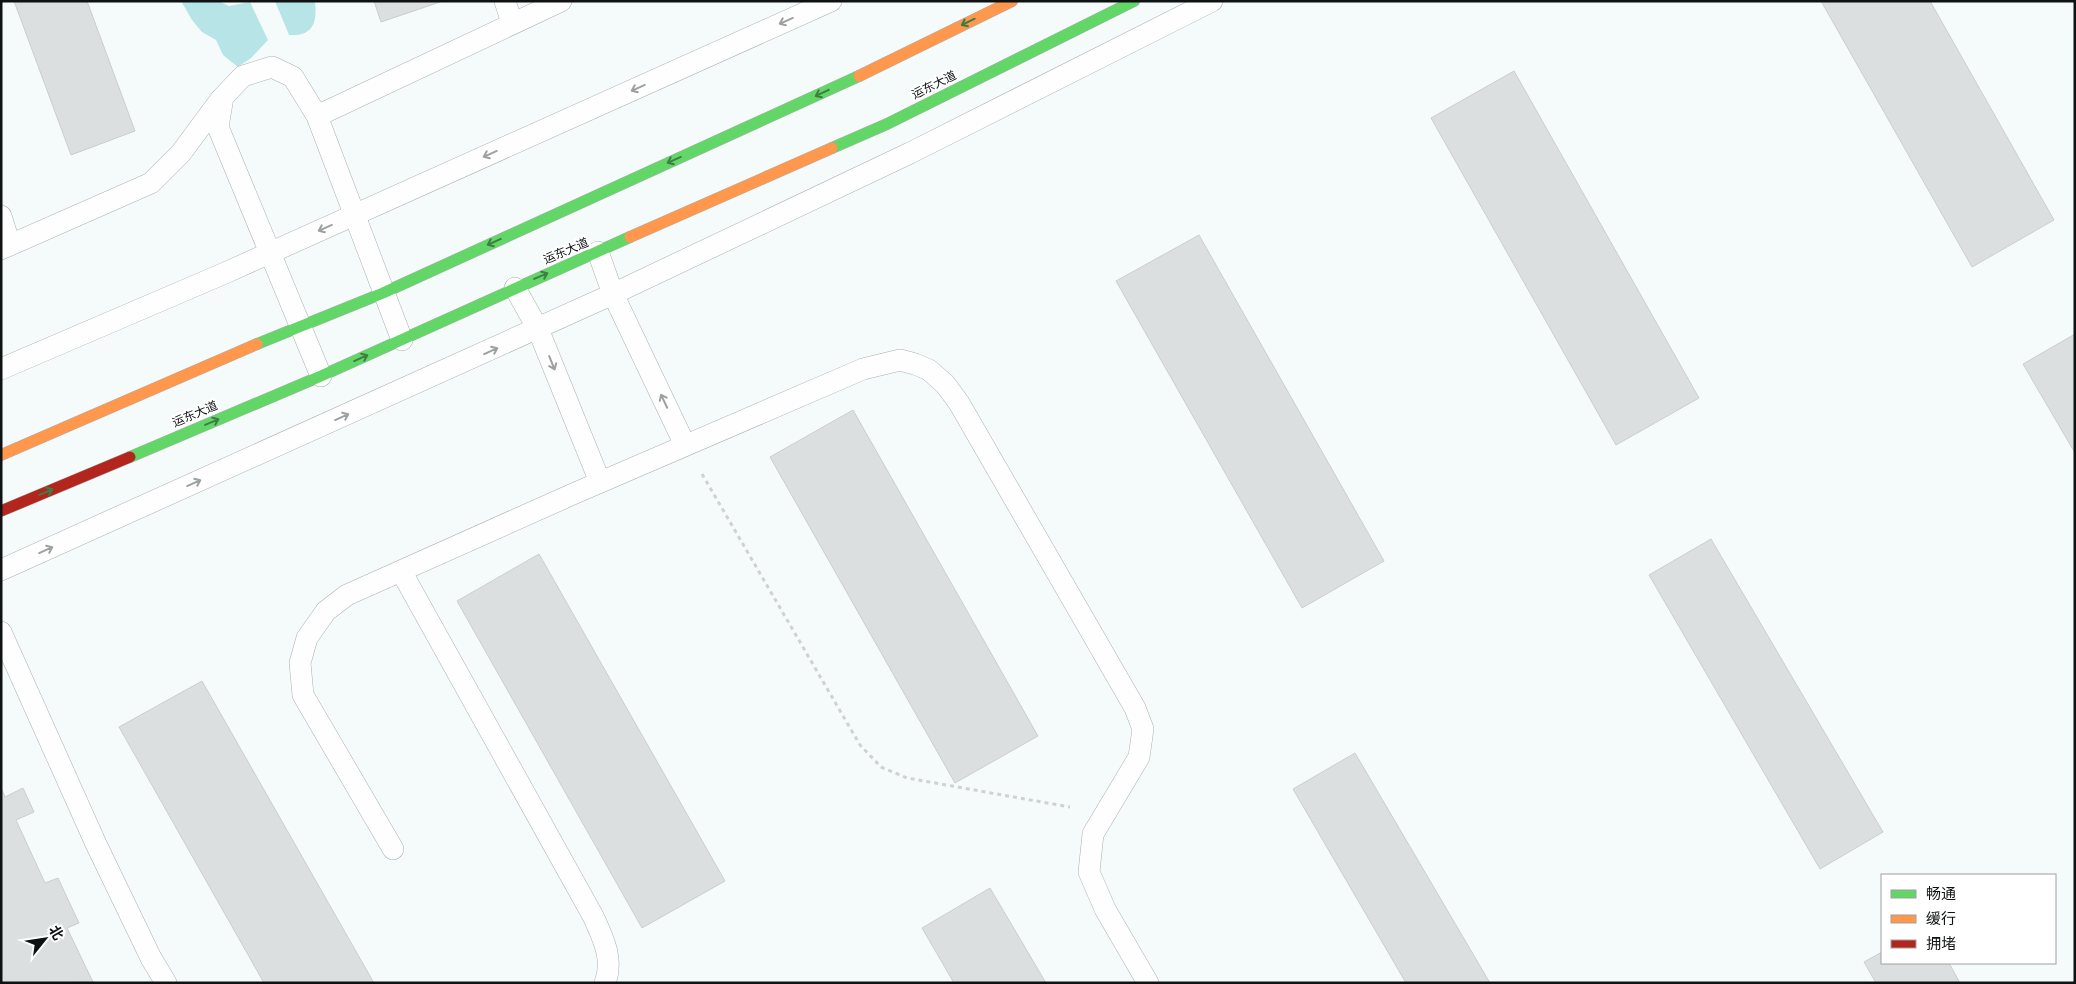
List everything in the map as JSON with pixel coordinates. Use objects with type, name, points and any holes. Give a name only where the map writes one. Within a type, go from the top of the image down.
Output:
[{"type":"main road","points":[[1,455],[299,326],[383,293],[825,92],[1012,1]]},
{"type":"main road","name":"运东大道","points":[[1,511],[321,376],[887,124],[1134,1]]},
{"type":"lane","points":[[505,1],[512,23]]},
{"type":"lane","points":[[317,116],[561,1]]},
{"type":"lane","points":[[1,369],[269,253],[831,1]]},
{"type":"lane","points":[[1,570],[613,294],[910,153],[1212,1]]},
{"type":"lane","points":[[1,216],[6,247],[151,183],[181,153],[223,97],[243,76],[272,67],[293,77],[317,116],[402,340]]},
{"type":"lane","points":[[223,97],[218,127],[321,376]]},
{"type":"lane","points":[[598,252],[613,294],[685,445]]},
{"type":"lane","points":[[515,288],[538,329],[600,482]]},
{"type":"lane","points":[[393,850],[304,695],[300,664],[307,638],[326,611],[347,595],[600,482],[863,369],[900,360],[929,370],[945,384],[959,403],[1135,708],[1143,729],[1139,757],[1093,834],[1089,872],[1105,908],[1148,983]]},
{"type":"lane","points":[[401,571],[593,916],[606,945],[610,970],[605,983]]},
{"type":"lane","points":[[1,632],[96,844],[151,958],[166,983]]},
{"type":"path","points":[[685,445],[860,745],[881,767],[907,778],[1105,814]]},
{"type":"water","points":[[181,1],[219,1],[229,6],[250,2],[268,40],[251,58],[238,67],[223,55],[216,40],[202,32],[192,20]]},
{"type":"water","points":[[275,1],[315,1],[314,21],[309,30],[297,35],[289,35]]},
{"type":"building","points":[[14,1],[87,1],[135,131],[71,155]]},
{"type":"building","points":[[374,1],[443,1],[381,22]]},
{"type":"building","points":[[1821,1],[1930,1],[2054,220],[1972,267]]},
{"type":"building","points":[[1514,71],[1699,398],[1616,445],[1431,118]]},
{"type":"building","points":[[1199,235],[1384,561],[1302,608],[1116,281]]},
{"type":"building","points":[[2075,334],[2075,453],[2023,364]]},
{"type":"building","points":[[853,410],[1038,736],[955,783],[770,457]]},
{"type":"building","points":[[1711,539],[1883,832],[1820,869],[1649,575]]},
{"type":"building","points":[[539,554],[725,881],[642,928],[457,601]]},
{"type":"building","points":[[202,681],[374,983],[264,983],[119,727]]},
{"type":"building","points":[[1355,753],[1490,983],[1406,983],[1293,789]]},
{"type":"building","points":[[1,788],[5,797],[23,788],[34,812],[16,820],[45,883],[58,878],[79,923],[67,928],[93,982],[1,983]]},
{"type":"building","points":[[990,888],[1046,983],[954,983],[922,928]]},
{"type":"building","points":[[1881,953],[1881,964],[1950,964],[1960,983],[1876,983],[1864,962]]},
{"type":"traffic: fast","points":[[832,148],[887,124],[1134,1]]},
{"type":"traffic: fast","points":[[257,344],[383,293],[859,76]]},
{"type":"traffic: fast","points":[[130,457],[321,376],[630,237]]},
{"type":"traffic: slow","points":[[859,76],[1012,1]]},
{"type":"traffic: slow","points":[[630,237],[832,148]]},
{"type":"traffic: slow","points":[[1,455],[257,344]]},
{"type":"traffic: jam","points":[[1,511],[130,457]]}]
